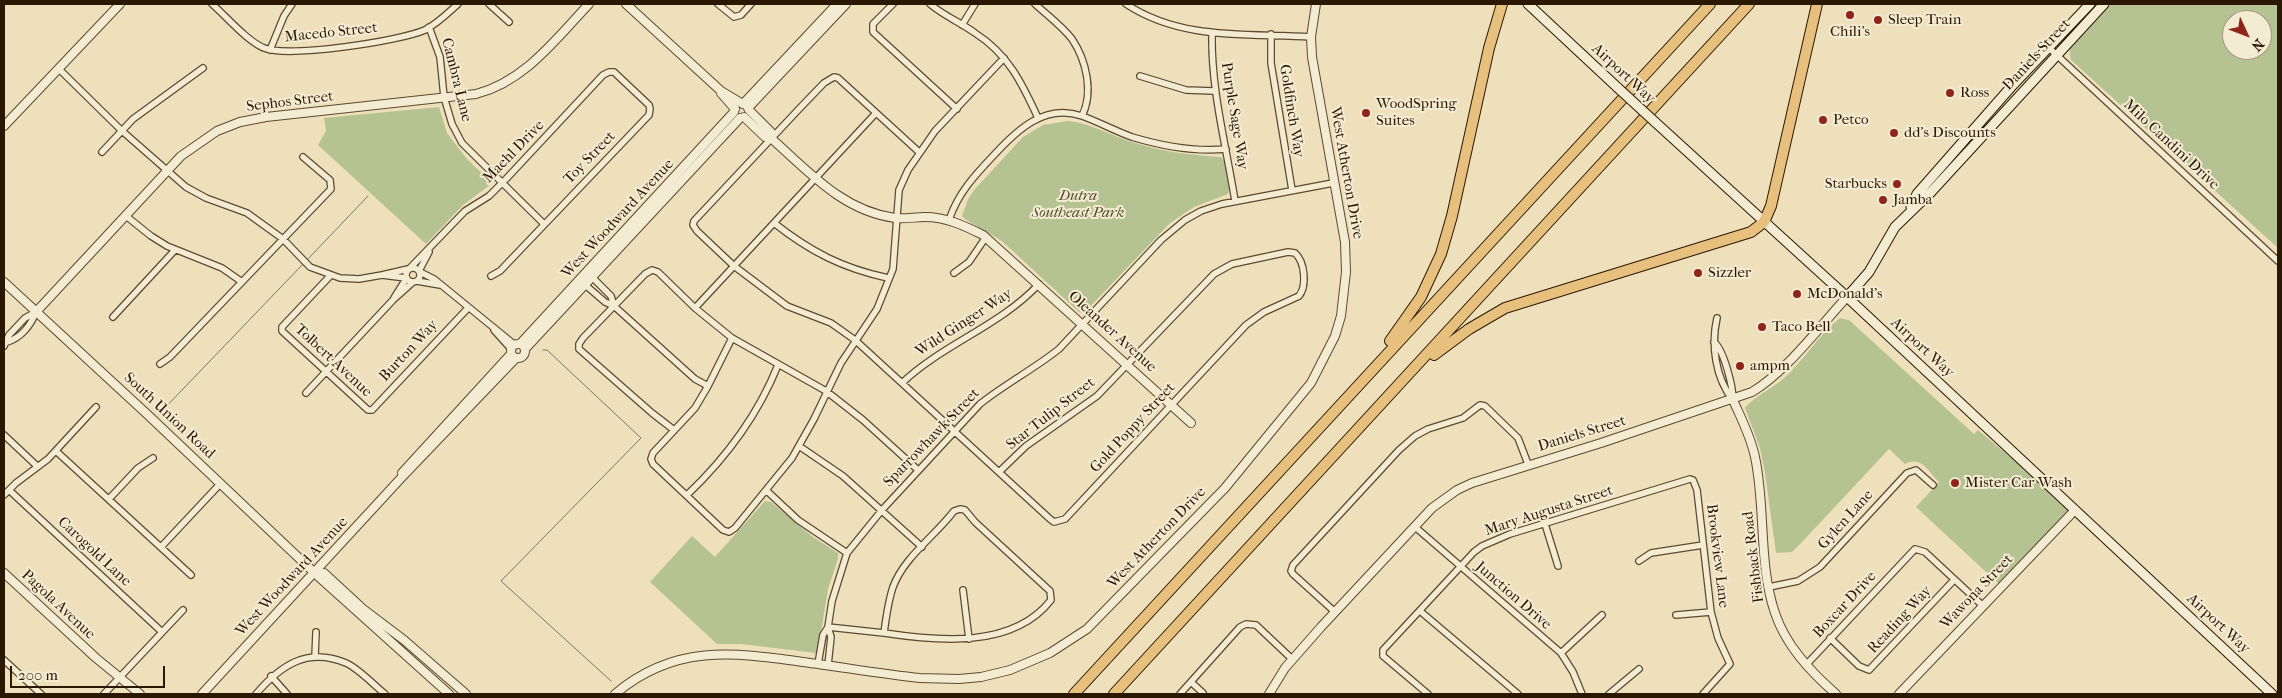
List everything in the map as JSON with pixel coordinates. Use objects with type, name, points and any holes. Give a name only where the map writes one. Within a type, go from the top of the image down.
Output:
[{"type":"highway","points":[[1351,392],[1422,297],[1441,254],[1452,216],[1489,48],[1502,4]]},
{"type":"highway","points":[[1074,694],[1710,4]]},
{"type":"highway","points":[[1115,694],[1749,4]]},
{"type":"highway","points":[[1378,409],[1449,343],[1505,308],[1750,232],[1764,222],[1771,206],[1817,4]]},
{"type":"main road","name":"Airport Way","points":[[1528,4],[1847,297],[2272,694]]},
{"type":"main road","name":"Daniels Street","points":[[1908,212],[1917,194],[2048,47],[2090,4]]},
{"type":"main road","name":"Daniels Street","points":[[1847,297],[1869,272],[1894,227],[1931,192],[2104,4]]},
{"type":"street","points":[[4,126],[120,4]]},
{"type":"street","name":"Macedo Street","points":[[212,4],[257,44],[270,50],[290,52],[391,40],[429,28],[458,4]]},
{"type":"street","points":[[270,50],[284,16],[292,4]]},
{"type":"street","points":[[489,4],[509,22]]},
{"type":"street","name":"Sephos Street","points":[[36,312],[181,156],[216,131],[240,122],[476,94],[491,90],[514,79],[533,63],[589,4]]},
{"type":"street","points":[[626,4],[742,110]]},
{"type":"street","points":[[718,4],[734,17],[740,15],[751,4]]},
{"type":"street","name":"West Woodward Avenue","points":[[202,694],[517,350],[742,110],[837,4]]},
{"type":"street","name":"West Woodward Avenue","points":[[742,110],[846,4]]},
{"type":"street","points":[[893,4],[873,24],[873,32],[956,109]]},
{"type":"street","points":[[930,4],[945,16],[986,40],[1004,58],[1021,82],[1038,118]]},
{"type":"street","points":[[962,25],[975,4]]},
{"type":"street","points":[[1035,4],[1071,38],[1081,57],[1088,82],[1087,102],[1082,116]]},
{"type":"street","points":[[1126,4],[1175,27],[1212,34],[1271,34],[1311,37]]},
{"type":"street","name":"West Atherton Drive","points":[[616,694],[655,668],[686,658],[704,655],[748,654],[934,679],[981,677],[1019,667],[1050,653],[1068,643],[1097,620],[1246,464],[1300,399],[1328,354],[1340,316],[1346,280],[1345,242],[1313,66],[1311,37],[1316,4]]},
{"type":"street","name":"Cambra Lane","points":[[429,28],[440,57],[444,97],[452,124],[462,143],[544,224]]},
{"type":"street","name":"Purple Sage Way","points":[[1212,34],[1214,91],[1235,202]]},
{"type":"street","name":"Goldfinch Way","points":[[1271,34],[1271,63],[1292,190]]},
{"type":"street","name":"Milo Candini Drive","points":[[2048,47],[2278,261]]},
{"type":"street","points":[[732,338],[695,408],[652,452],[651,459],[653,464],[723,530],[729,532],[735,528],[767,491],[799,446],[826,391],[855,340],[877,309],[893,269],[899,190],[919,152],[1004,58]]},
{"type":"street","points":[[58,68],[122,130],[186,187],[247,213],[283,240],[303,261],[317,271],[330,276],[349,279],[382,275],[409,268],[434,279],[517,350]]},
{"type":"street","points":[[102,152],[122,130],[146,109],[203,68]]},
{"type":"street","name":"Toy Street","points":[[492,276],[500,271],[649,115],[650,108],[616,74],[609,72]]},
{"type":"street","name":"Maehl Drive","points":[[409,268],[465,212],[489,196],[598,83],[603,75],[609,72]]},
{"type":"street","points":[[1140,76],[1186,90],[1214,91]]},
{"type":"street","points":[[919,152],[838,78],[834,77],[824,84],[772,138],[694,221],[693,225],[734,266],[787,306],[831,324],[855,340],[999,472]]},
{"type":"street","name":"Oleander Avenue","points":[[742,110],[771,132],[772,138],[815,178],[844,200],[861,208],[896,218],[930,217],[949,220],[986,237],[1190,423]]},
{"type":"street","points":[[695,308],[876,113]]},
{"type":"street","points":[[949,220],[958,197],[968,183],[1012,135],[1038,118],[1056,113],[1082,116],[1133,137],[1207,151],[1226,149]]},
{"type":"street","points":[[160,364],[170,357],[330,189],[330,180],[303,157]]},
{"type":"street","name":"Sparrowhawk Street","points":[[828,627],[832,601],[847,553],[882,510],[980,404],[996,391],[1042,363],[1083,324],[1177,225],[1201,211],[1235,202],[1333,183]]},
{"type":"street","points":[[126,216],[151,236],[175,250],[222,268],[242,282]]},
{"type":"street","points":[[774,223],[812,251],[841,265],[888,278]]},
{"type":"street","points":[[954,273],[969,262],[986,237]]},
{"type":"street","name":"Maehl Drive","points":[[415,282],[432,246]]},
{"type":"street","points":[[113,317],[175,250]]},
{"type":"street","name":"Gold Poppy Street","points":[[999,472],[1054,522],[1065,519],[1254,317],[1299,296],[1303,286],[1303,264],[1295,254],[1288,252],[1232,264],[1214,274],[1199,288]]},
{"type":"street","points":[[393,300],[398,288],[406,278],[409,268]]},
{"type":"street","points":[[674,430],[652,414],[579,349],[579,344],[583,338],[645,274],[652,270],[658,272],[695,308],[732,338],[826,391],[863,420],[918,470]]},
{"type":"street","points":[[382,275],[440,285]]},
{"type":"street","points":[[589,275],[611,296],[614,306]]},
{"type":"street","name":"Tolbert Avenue","points":[[330,276],[282,327],[282,331],[368,410]]},
{"type":"street","points":[[396,277],[398,288]]},
{"type":"street","name":"South Union Road","points":[[4,282],[359,614],[449,694]]},
{"type":"street","points":[[306,392],[393,300],[415,282]]},
{"type":"street","points":[[582,282],[605,302],[614,306],[695,379],[708,386]]},
{"type":"street","name":"Wild Ginger Way","points":[[902,383],[923,365],[1010,310],[1039,284]]},
{"type":"street","name":"Star Tulip Street","points":[[999,472],[1026,446],[1097,396],[1199,288]]},
{"type":"street","name":"Daniels Street","points":[[1269,694],[1292,659],[1414,526],[1432,508],[1457,490],[1528,464],[1733,400],[1766,383],[1847,297]]},
{"type":"street","name":"Burton Way","points":[[368,410],[372,410],[468,308]]},
{"type":"street","points":[[5,342],[9,335],[26,318],[36,312]]},
{"type":"street","name":"Fishback Road","points":[[1717,318],[1714,342],[1719,345],[1733,391],[1733,400],[1756,459],[1769,587],[1775,613],[1790,644],[1806,665],[1832,693]]},
{"type":"street","points":[[687,495],[734,444],[751,419],[778,365]]},
{"type":"street","points":[[1335,612],[1293,574],[1291,570],[1293,565],[1399,450],[1415,436],[1428,429],[1463,418],[1480,405],[1485,406],[1518,438],[1528,464]]},
{"type":"street","points":[[4,496],[56,451],[96,407]]},
{"type":"street","points":[[4,435],[35,468]]},
{"type":"street","points":[[799,446],[843,476],[922,548]]},
{"type":"street","points":[[56,451],[191,575]]},
{"type":"street","points":[[109,499],[138,468],[153,458]]},
{"type":"street","name":"Gylen Lane","points":[[1769,587],[1798,581],[1820,567],[1907,473],[1916,470],[1933,485]]},
{"type":"street","name":"Brookview Lane","points":[[1651,492],[1690,479],[1693,480],[1696,490],[1711,612],[1718,638],[1730,664],[1703,694]]},
{"type":"street","points":[[161,548],[220,484]]},
{"type":"street","name":"Carogold Lane","points":[[9,490],[162,632]]},
{"type":"street","points":[[767,491],[798,520],[847,553]]},
{"type":"street","name":"Mary Augusta Street","points":[[1428,694],[1382,654],[1387,645],[1460,566],[1482,546],[1510,534],[1651,492]]},
{"type":"street","points":[[828,627],[926,640],[969,639],[988,635],[1025,622],[1048,604],[1052,595],[1050,591],[974,522],[965,510],[960,509],[954,511],[906,566],[893,586],[884,633]]},
{"type":"street","name":"Wawona Street","points":[[1899,694],[2075,510]]},
{"type":"street","points":[[1545,524],[1558,566]]},
{"type":"street","name":"Junction Drive","points":[[1414,526],[1561,653],[1574,672],[1582,694]]},
{"type":"street","points":[[1639,561],[1651,553],[1702,545]]},
{"type":"street","name":"Boxcar Drive","points":[[1806,665],[1913,550],[1920,549],[1954,580]]},
{"type":"street","name":"South Union Road","points":[[315,572],[324,573],[363,610],[404,640],[466,694]]},
{"type":"street","name":"Pagola Avenue","points":[[4,573],[96,658],[140,694]]},
{"type":"street","points":[[1954,580],[1982,606]]},
{"type":"street","name":"Reading Way","points":[[1830,638],[1861,668],[1864,670],[1872,668],[1954,580]]},
{"type":"street","points":[[963,590],[969,639]]},
{"type":"street","points":[[104,694],[183,610]]},
{"type":"street","points":[[1420,610],[1518,694]]},
{"type":"street","points":[[1676,615],[1711,612]]},
{"type":"street","points":[[1561,653],[1602,615]]},
{"type":"street","points":[[1180,694],[1240,627],[1246,624],[1256,625],[1292,659]]},
{"type":"street","points":[[828,627],[831,637],[828,665]]},
{"type":"street","points":[[818,664],[823,634],[828,627]]},
{"type":"street","points":[[315,657],[316,632]]},
{"type":"street","points":[[256,694],[271,676],[295,661],[315,657],[348,663],[385,694]]},
{"type":"street","points":[[4,660],[40,694]]},
{"type":"street","points":[[1609,694],[1639,669]]},
{"type":"street","points":[[271,676],[287,694]]},
{"type":"street","points":[[1190,682],[1203,693]]},
{"type":"green space","points":[[2111,4],[2278,4],[2278,248],[2071,60],[2069,49]]},
{"type":"green space","points":[[439,107],[447,133],[467,159],[489,180],[490,185],[463,205],[426,244],[318,145],[326,131],[324,118]]},
{"type":"green space","name":"Dutra Southeast Park","points":[[1068,121],[1090,126],[1126,140],[1161,150],[1221,157],[1229,180],[1228,194],[1194,207],[1170,223],[1084,313],[1079,312],[1003,242],[962,216],[968,199],[975,189],[1023,137],[1043,125]]},
{"type":"green space","points":[[1840,318],[1849,320],[1974,434],[1978,430],[2040,482],[2070,511],[1999,584],[1916,507],[1939,482],[1921,463],[1911,462],[1905,464],[1889,449],[1792,552],[1776,553],[1760,448],[1745,408],[1790,373],[1825,332]]},
{"type":"green space","points":[[765,501],[771,502],[813,537],[838,553],[838,559],[828,589],[816,653],[741,644],[717,644],[650,582],[692,536],[715,557]]},
{"type":"waterway","points":[[307,260],[368,196]]},
{"type":"waterway","points":[[159,414],[304,263]]},
{"type":"waterway","points":[[543,350],[547,350],[641,438],[501,581],[611,681]]},
{"type":"place","name":"Chili's","points":[[1850,15]]},
{"type":"place","name":"Sleep Train","points":[[1878,20]]},
{"type":"place","name":"Ross","points":[[1950,93]]},
{"type":"place","name":"WoodSpring Suites","points":[[1366,113]]},
{"type":"place","name":"Petco","points":[[1823,120]]},
{"type":"place","name":"dd's Discounts","points":[[1894,133]]},
{"type":"place","name":"Starbucks","points":[[1897,184]]},
{"type":"place","name":"Jamba","points":[[1883,200]]},
{"type":"place","name":"Sizzler","points":[[1698,273]]},
{"type":"place","name":"McDonald's","points":[[1797,294]]},
{"type":"place","name":"Taco Bell","points":[[1762,327]]},
{"type":"place","name":"ampm","points":[[1740,366]]},
{"type":"place","name":"Mister Car Wash","points":[[1955,483]]}]
